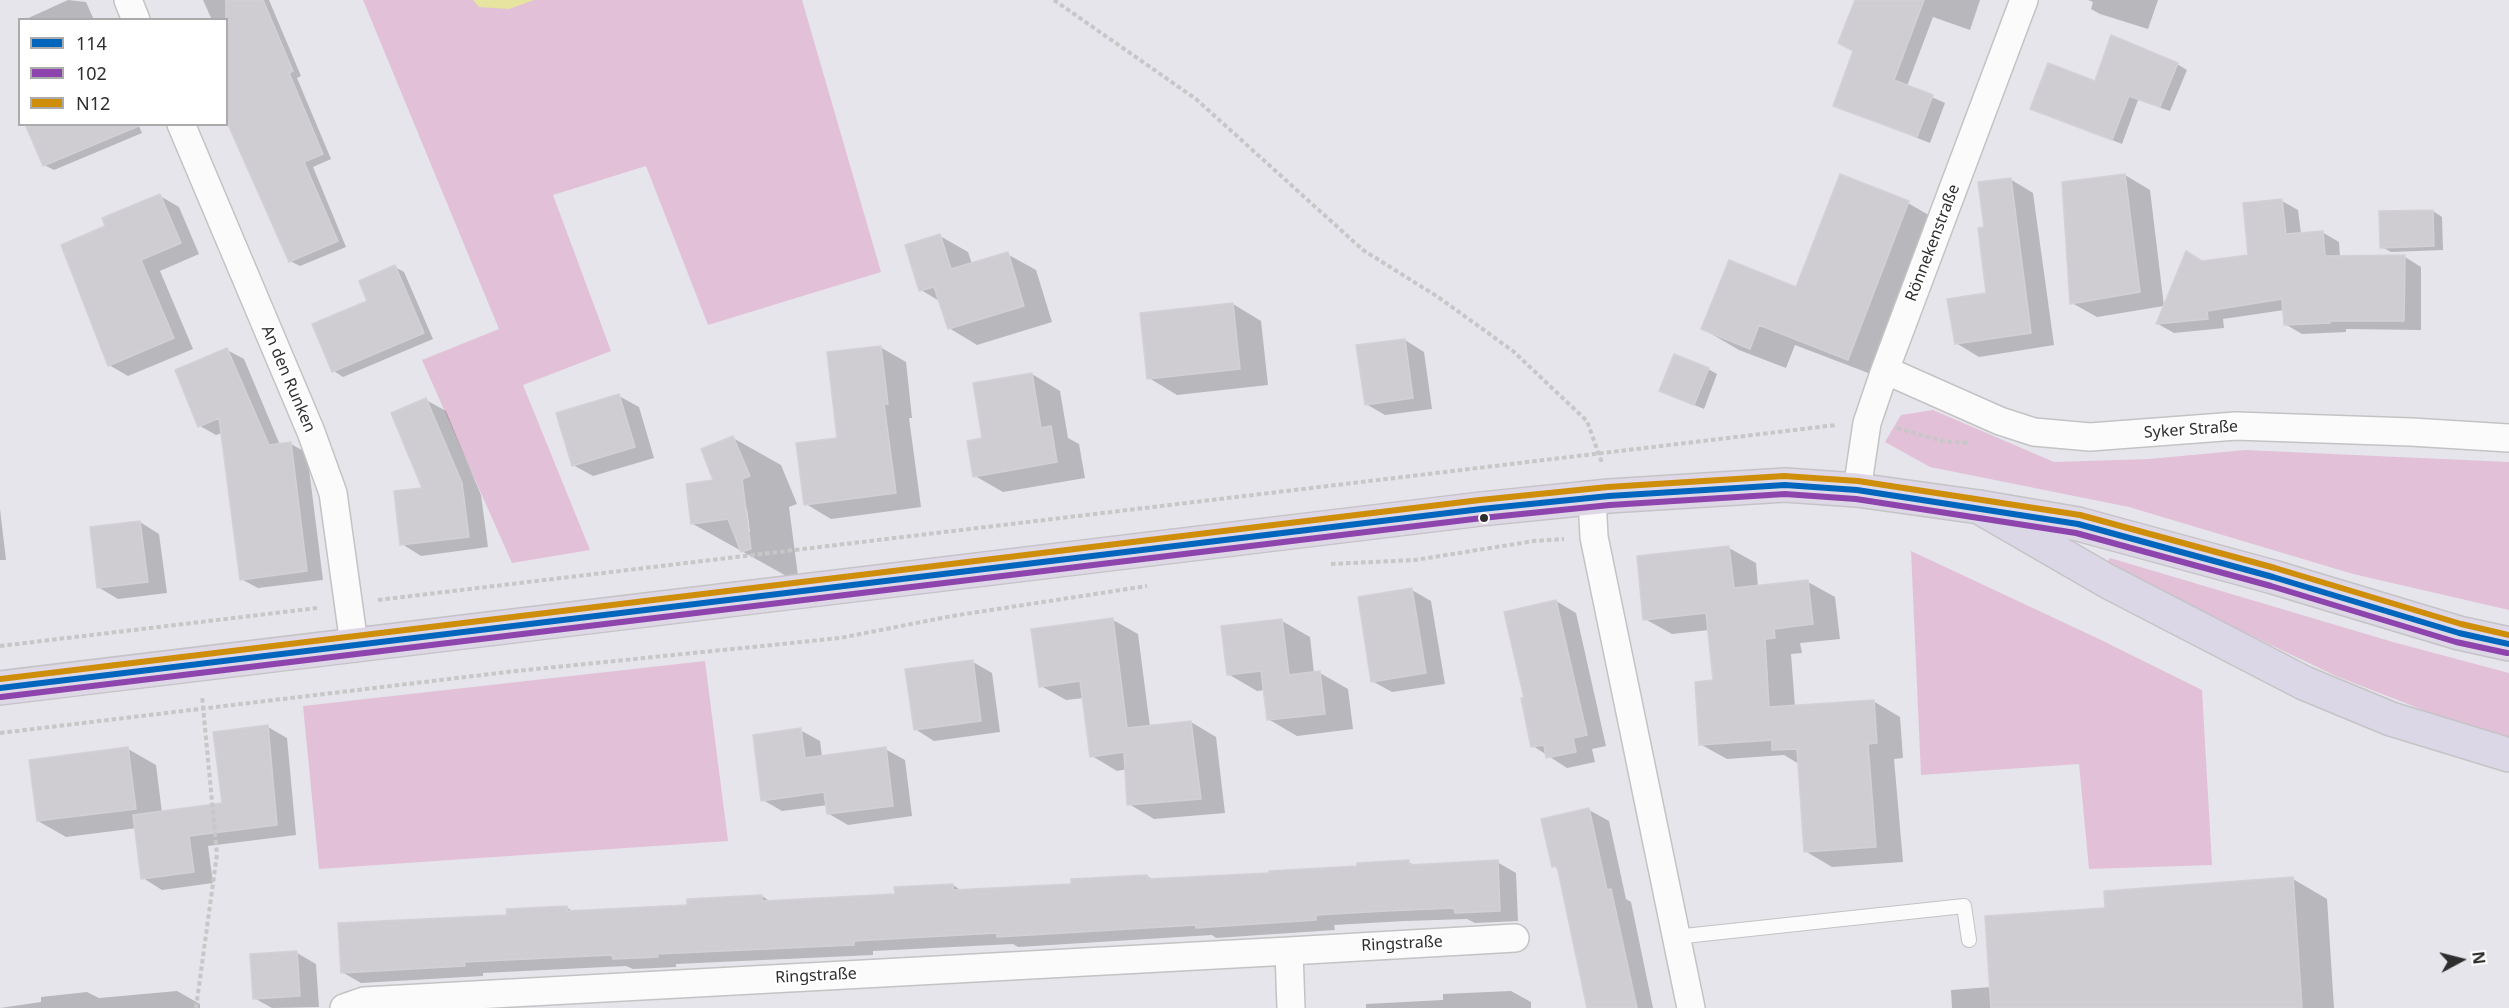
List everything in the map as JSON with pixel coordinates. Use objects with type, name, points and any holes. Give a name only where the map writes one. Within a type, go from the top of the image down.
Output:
[{"type":"highway","points":[[1979,507],[2107,582],[2304,683],[2391,719],[2509,755]]},
{"type":"main road","points":[[0,688],[199,662],[1481,508],[1600,497],[1785,485],[1857,490],[2078,524],[2273,577],[2459,633],[2509,644]]},
{"type":"street","points":[[128,0],[135,18]]},
{"type":"street","name":"Rönnekenstraße","points":[[1857,490],[1867,423],[1885,370],[2024,0]]},
{"type":"street","name":"An den Runken","points":[[182,126],[311,432],[333,493],[354,645]]},
{"type":"street","name":"Syker Straße","points":[[1885,370],[2000,421],[2034,432],[2090,437],[2236,426],[2509,438]]},
{"type":"street","points":[[1600,497],[1594,537],[1690,1008]]},
{"type":"street","name":"Ringstraße","points":[[344,1008],[364,1001],[1515,938]]},
{"type":"street","points":[[1289,951],[1291,1008]]},
{"type":"lane","points":[[1675,937],[1964,906],[1969,940]]},
{"type":"path","points":[[1054,0],[1196,99],[1363,250],[1438,297],[1513,351],[1587,421],[1599,453],[1600,497]]},
{"type":"path","points":[[0,646],[1599,453],[1867,423],[1911,430],[1942,441],[1976,444]]},
{"type":"path","points":[[1324,565],[1415,560],[1534,541],[1594,537]]},
{"type":"path","points":[[0,733],[507,672],[840,638],[952,615],[1158,585]]},
{"type":"path","points":[[196,1008],[203,941],[217,854],[199,662]]},
{"type":"shaded area","points":[[363,0],[802,0],[881,272],[708,325],[646,166],[553,195],[611,351],[523,385],[590,550],[512,563],[422,360],[499,329]]},
{"type":"shaded area","points":[[473,0],[534,0],[509,9],[479,7]]},
{"type":"shaded area","points":[[1933,410],[2054,462],[2149,459],[2245,450],[2509,462],[2509,610],[2353,574],[2129,507],[1930,467],[1885,442],[1901,415]]},
{"type":"shaded area","points":[[1911,551],[2202,690],[2212,865],[2089,869],[2079,764],[1921,775]]},
{"type":"shaded area","points":[[2110,558],[2393,642],[2509,673],[2509,737],[2451,721],[2336,676],[2105,566]]},
{"type":"shaded area","points":[[705,661],[728,841],[319,869],[303,706]]},
{"type":"building","points":[[226,0],[263,0],[293,71],[289,73],[323,154],[304,162],[338,241],[289,262],[228,125],[228,18],[226,18]]},
{"type":"building","points":[[1855,0],[1924,0],[1894,80],[1933,95],[1917,137],[1833,106],[1853,51],[1838,43]]},
{"type":"building","points":[[2111,35],[2178,63],[2160,107],[2129,96],[2112,140],[2030,109],[2048,63],[2095,81]]},
{"type":"building","points":[[26,126],[139,126],[43,166]]},
{"type":"building","points":[[1840,174],[1909,201],[1848,360],[1759,325],[1750,349],[1701,329],[1729,260],[1796,287]]},
{"type":"building","points":[[2125,174],[2140,292],[2070,304],[2062,182]]},
{"type":"building","points":[[2011,178],[2031,333],[1955,344],[1947,299],[1986,293],[1978,228],[1984,227],[1978,182]]},
{"type":"building","points":[[160,194],[181,243],[141,260],[174,338],[108,366],[61,245],[105,226],[102,218]]},
{"type":"building","points":[[2282,199],[2286,234],[2323,231],[2325,256],[2405,255],[2404,321],[2330,321],[2330,323],[2284,325],[2282,299],[2207,311],[2208,319],[2156,324],[2186,251],[2202,261],[2248,255],[2243,203]]},
{"type":"building","points":[[2433,210],[2434,246],[2380,248],[2379,211]]},
{"type":"building","points":[[940,234],[951,269],[1008,252],[1024,306],[948,329],[934,287],[919,291],[905,245]]},
{"type":"building","points":[[395,265],[424,333],[332,372],[312,324],[367,301],[359,281]]},
{"type":"building","points":[[1233,303],[1240,369],[1147,379],[1140,313]]},
{"type":"building","points":[[1405,339],[1413,398],[1365,405],[1356,345]]},
{"type":"building","points":[[881,346],[888,404],[884,404],[896,493],[804,505],[796,443],[837,438],[827,352]]},
{"type":"building","points":[[227,348],[269,445],[291,442],[307,571],[240,580],[219,418],[198,427],[175,370]]},
{"type":"building","points":[[1674,354],[1709,368],[1694,405],[1659,391]]},
{"type":"building","points":[[1032,373],[1041,428],[1051,426],[1057,462],[973,477],[967,441],[982,438],[973,383]]},
{"type":"building","points":[[619,394],[635,447],[572,466],[556,413]]},
{"type":"building","points":[[426,398],[462,483],[469,537],[400,545],[394,491],[422,488],[391,413]]},
{"type":"building","points":[[733,436],[750,476],[742,479],[751,549],[741,552],[728,519],[691,524],[686,484],[713,480],[701,449]]},
{"type":"building","points":[[140,521],[148,582],[97,588],[90,527]]},
{"type":"building","points":[[1729,546],[1734,588],[1808,580],[1813,624],[1774,629],[1775,638],[1765,639],[1769,707],[1874,700],[1877,743],[1868,744],[1876,847],[1804,852],[1797,749],[1772,750],[1772,740],[1699,745],[1695,682],[1713,680],[1706,613],[1643,620],[1637,556]]},
{"type":"building","points":[[1412,588],[1426,673],[1371,682],[1358,597]]},
{"type":"building","points":[[1556,600],[1587,735],[1573,738],[1576,752],[1546,758],[1544,745],[1531,747],[1521,698],[1524,698],[1504,612]]},
{"type":"building","points":[[1113,618],[1127,728],[1191,721],[1201,799],[1127,805],[1124,752],[1090,757],[1080,681],[1039,687],[1031,629]]},
{"type":"building","points":[[1282,619],[1289,675],[1320,671],[1325,714],[1267,720],[1261,671],[1227,675],[1221,626]]},
{"type":"building","points":[[973,660],[981,721],[914,730],[905,669]]},
{"type":"building","points":[[268,725],[277,825],[189,836],[194,872],[141,879],[133,815],[222,803],[213,732]]},
{"type":"building","points":[[801,728],[805,758],[886,747],[893,806],[827,814],[824,792],[761,801],[753,735]]},
{"type":"building","points":[[128,747],[136,809],[37,821],[29,760]]},
{"type":"building","points":[[1589,808],[1607,890],[1611,889],[1637,1008],[1587,1008],[1557,866],[1552,867],[1541,819]]},
{"type":"building","points":[[1409,860],[1409,865],[1498,860],[1500,911],[1455,913],[1454,908],[1385,911],[1316,915],[1316,920],[1196,928],[1196,925],[997,937],[997,933],[854,941],[854,945],[657,954],[658,957],[613,959],[612,955],[464,962],[465,966],[341,973],[338,923],[507,915],[506,909],[567,906],[567,911],[687,905],[687,899],[762,895],[762,901],[895,894],[894,887],[953,884],[953,890],[1071,884],[1071,879],[1147,875],[1148,879],[1269,873],[1269,871],[1357,866],[1357,863]]},
{"type":"building","points":[[2293,877],[2302,1008],[1991,1008],[1985,916],[2105,908],[2104,891]]},
{"type":"building","points":[[297,951],[300,996],[253,999],[250,954]]},
{"type":"transit line","name":"N12","points":[[0,679],[1480,500],[1608,487],[1784,476],[1858,481],[2080,515],[2275,568],[2461,624],[2509,635]]},
{"type":"transit line","name":"114","points":[[0,688],[1481,509],[1609,496],[1785,485],[1857,490],[2078,524],[2273,577],[2459,633],[2509,644]]},
{"type":"transit line","name":"102","points":[[1,697],[1482,518],[1610,505],[1785,494],[1856,499],[2076,533],[2271,586],[2456,642],[2507,653]]}]
